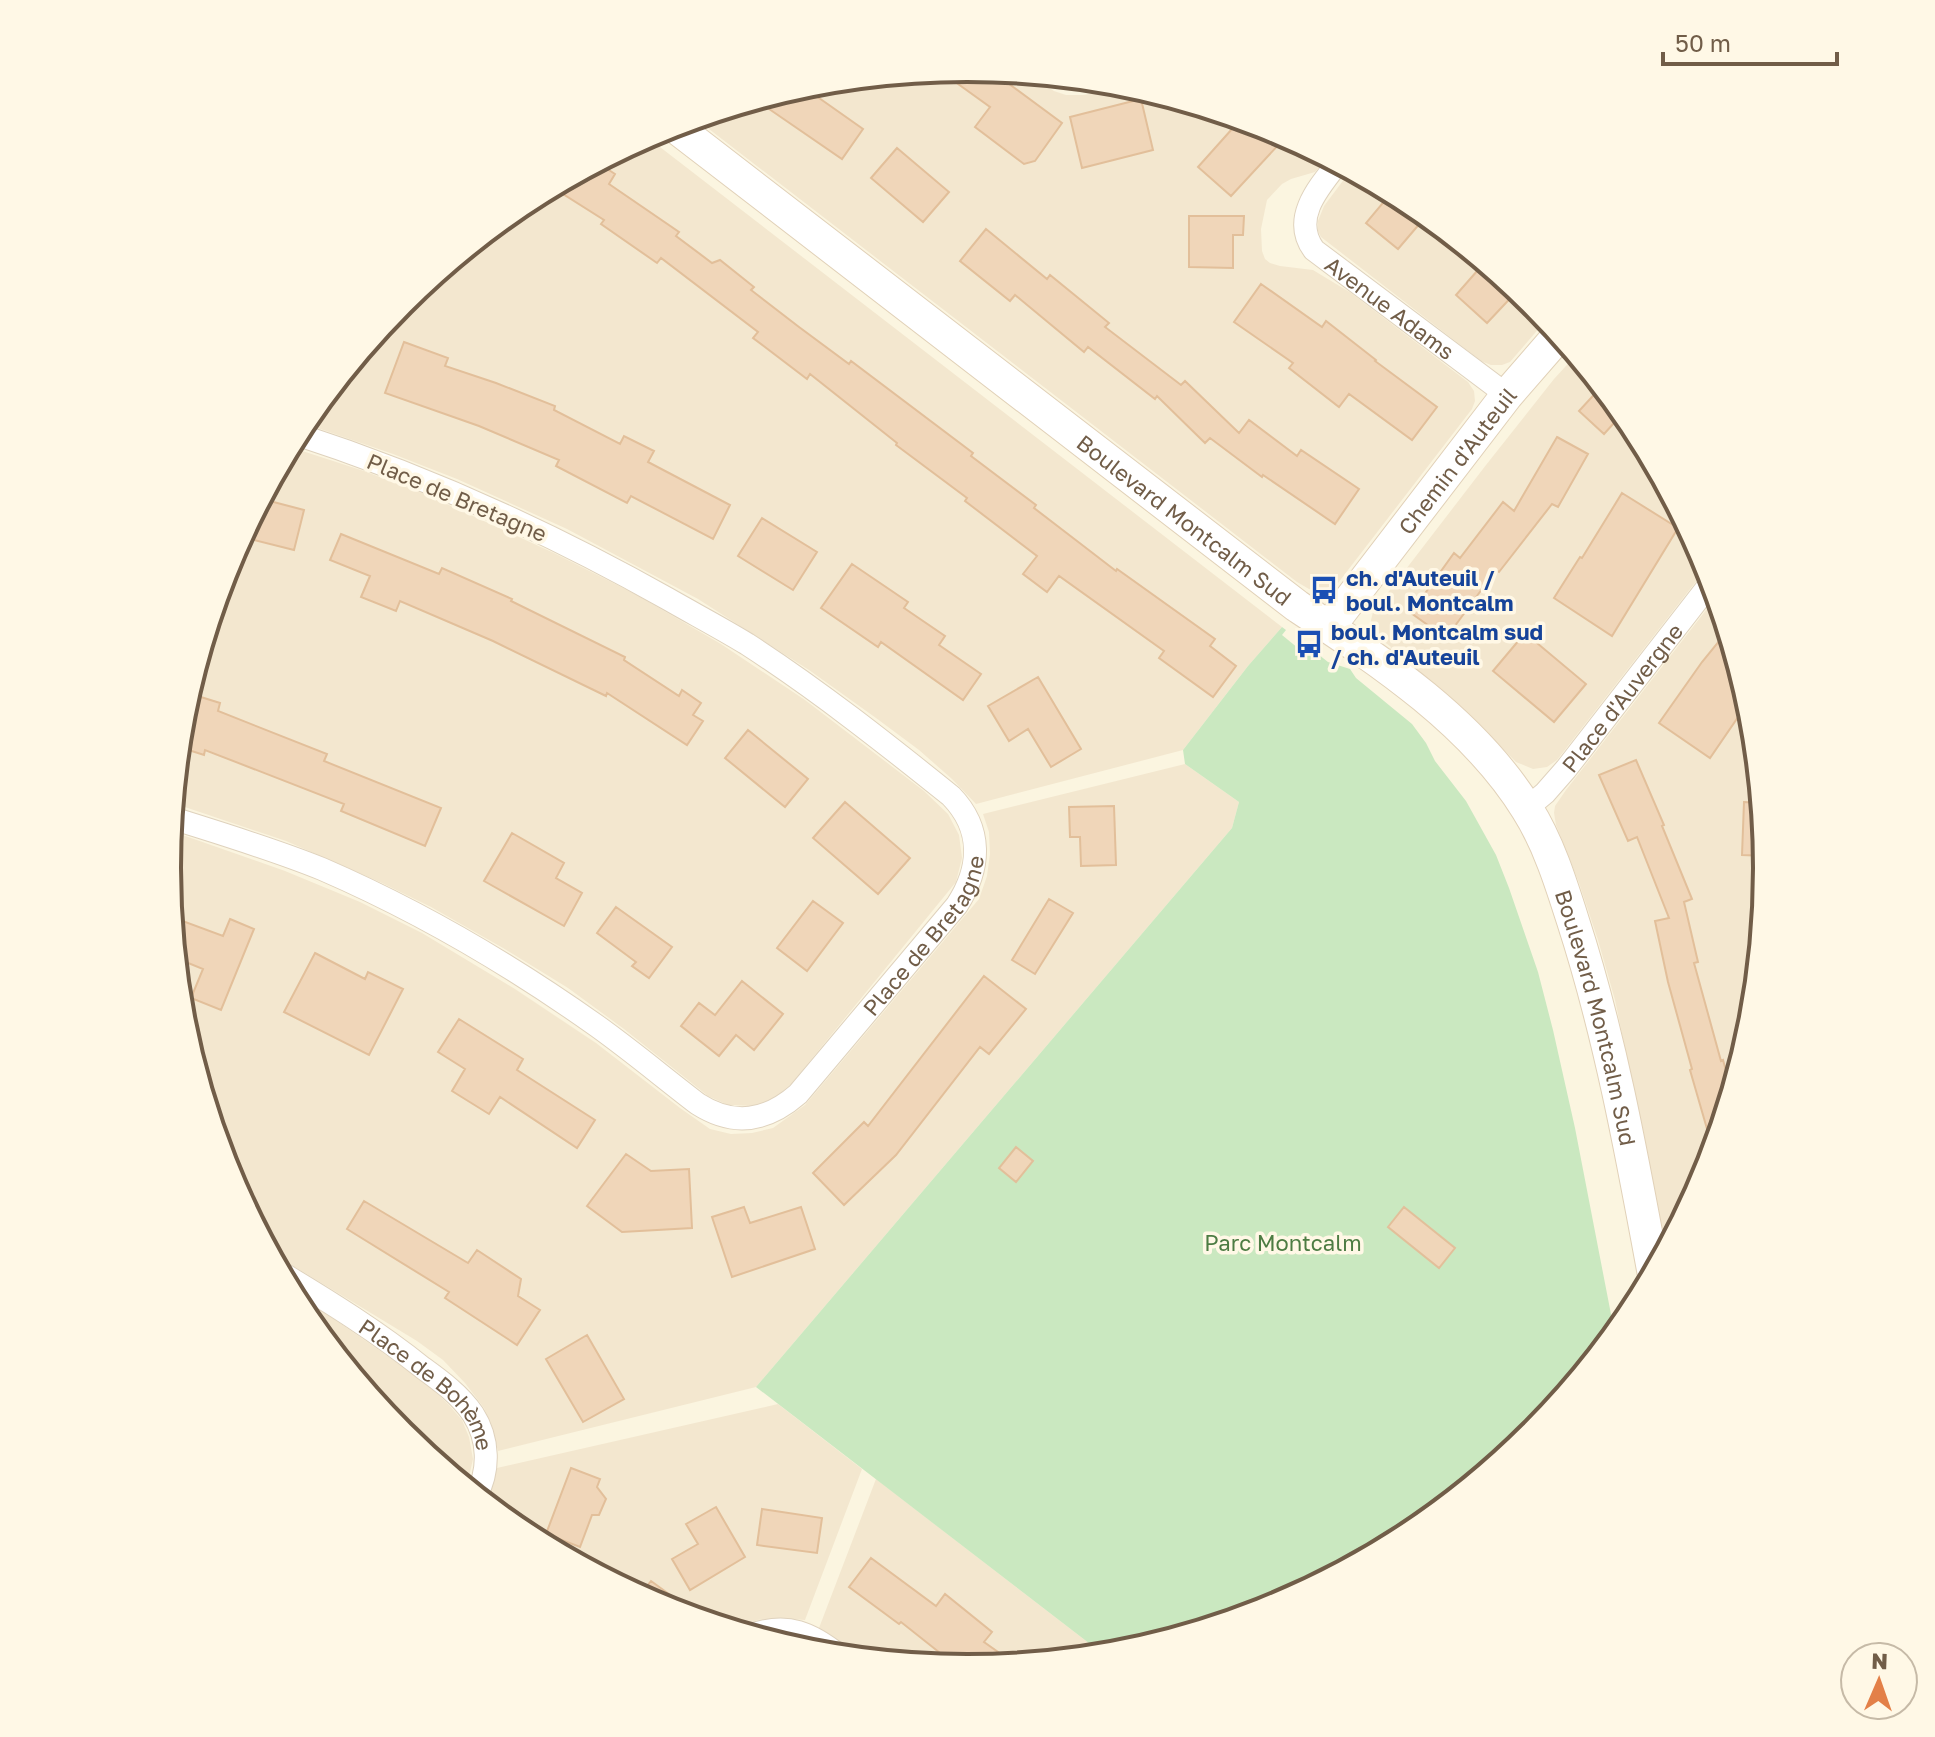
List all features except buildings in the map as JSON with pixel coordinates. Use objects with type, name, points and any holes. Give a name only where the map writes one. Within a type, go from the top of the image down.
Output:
[{"type":"street","name":"Boulevard Montcalm Sud","points":[[686,135],[1155,498],[1425,698],[1466,732],[1527,808],[1560,883],[1595,995],[1651,1259]]},
{"type":"street","name":"Avenue Adams","points":[[1331,172],[1308,205],[1305,231],[1314,250],[1507,395]]},
{"type":"street","name":"Chemin d'Auteuil","points":[[1329,627],[1507,395],[1552,343]]},
{"type":"street","name":"Place de Bretagne","points":[[183,821],[320,869],[455,935],[558,999],[698,1104],[730,1117],[759,1117],[771,1113],[798,1094],[957,905],[972,877],[976,847],[973,831],[968,817],[951,796],[861,724],[745,643],[604,564],[493,509],[400,470],[310,439]]},
{"type":"street","name":"Place d'Auvergne","points":[[1527,808],[1566,769],[1703,593]]},
{"type":"street","name":"Place de Bohème","points":[[301,1285],[406,1354],[463,1402],[479,1426],[486,1449],[481,1485]]},
{"type":"street","points":[[774,1630],[798,1631],[819,1641]]},
{"type":"shaded area","points":[[968,82],[1019,84],[1047,87],[1066,95],[1096,93],[1121,97],[1171,109],[1268,142],[1321,166],[1315,172],[1282,184],[1267,200],[1261,229],[1265,259],[1280,266],[1313,270],[1351,293],[1468,382],[1474,391],[1475,401],[1472,409],[1338,583],[1320,591],[1297,582],[707,127],[764,109],[865,89]]},
{"type":"shaded area","points":[[658,146],[1282,627],[1183,750],[976,804],[919,750],[876,718],[809,670],[698,599],[567,529],[393,454],[317,428],[376,350],[411,312],[489,245],[574,187]]},
{"type":"shaded area","points":[[1345,178],[1361,187],[1446,245],[1486,277],[1539,328],[1510,362],[1491,365],[1481,361],[1321,237],[1318,221],[1324,206]]},
{"type":"shaded area","points":[[1569,363],[1591,390],[1649,475],[1698,579],[1557,760],[1547,767],[1533,769],[1516,762],[1473,719],[1389,652],[1391,647],[1378,637],[1371,620],[1373,612]]},
{"type":"shaded area","points":[[302,451],[427,495],[554,553],[635,594],[721,644],[805,700],[924,791],[948,814],[959,835],[962,858],[956,882],[792,1083],[775,1098],[755,1106],[728,1105],[708,1096],[568,988],[503,948],[431,907],[286,841],[184,807],[196,715],[223,616],[262,521]]},
{"type":"shaded area","points":[[1709,607],[1727,665],[1747,766],[1754,868],[1752,920],[1739,1022],[1727,1072],[1694,1169],[1664,1234],[1615,1000],[1579,883],[1556,825],[1555,806]]},
{"type":"shaded area","points":[[1185,764],[1239,802],[1232,828],[756,1387],[498,1451],[484,1408],[443,1360],[286,1262],[241,1169],[208,1072],[188,971],[183,920],[182,835],[285,871],[360,902],[422,933],[596,1043],[710,1129],[731,1134],[773,1128],[805,1105],[979,899],[990,854],[989,832],[983,814]]},
{"type":"shaded area","points":[[315,1306],[427,1384],[449,1405],[462,1420],[473,1459],[469,1476],[411,1425],[376,1387]]},
{"type":"shaded area","points":[[778,1404],[862,1469],[805,1620],[778,1618],[750,1624],[667,1595],[574,1550],[490,1493],[497,1468]]},
{"type":"shaded area","points":[[876,1479],[1091,1645],[1019,1653],[916,1653],[842,1644],[819,1628]]},
{"type":"green space","name":"Parc Montcalm","points":[[1282,627],[1286,630],[1282,635],[1304,653],[1309,647],[1328,662],[1350,669],[1356,678],[1412,724],[1435,761],[1466,801],[1496,855],[1538,972],[1575,1128],[1612,1318],[1559,1387],[1524,1425],[1446,1492],[1361,1550],[1268,1595],[1220,1613],[1171,1628],[1091,1645],[756,1387],[1232,828],[1239,802],[1185,764],[1183,750]]},
{"type":"place","name":"ch. d'Auteuil / boul. Montcalm","points":[[1324,590]]},
{"type":"place","name":"boul. Montcalm sud / ch. d'Auteuil","points":[[1309,644]]}]
